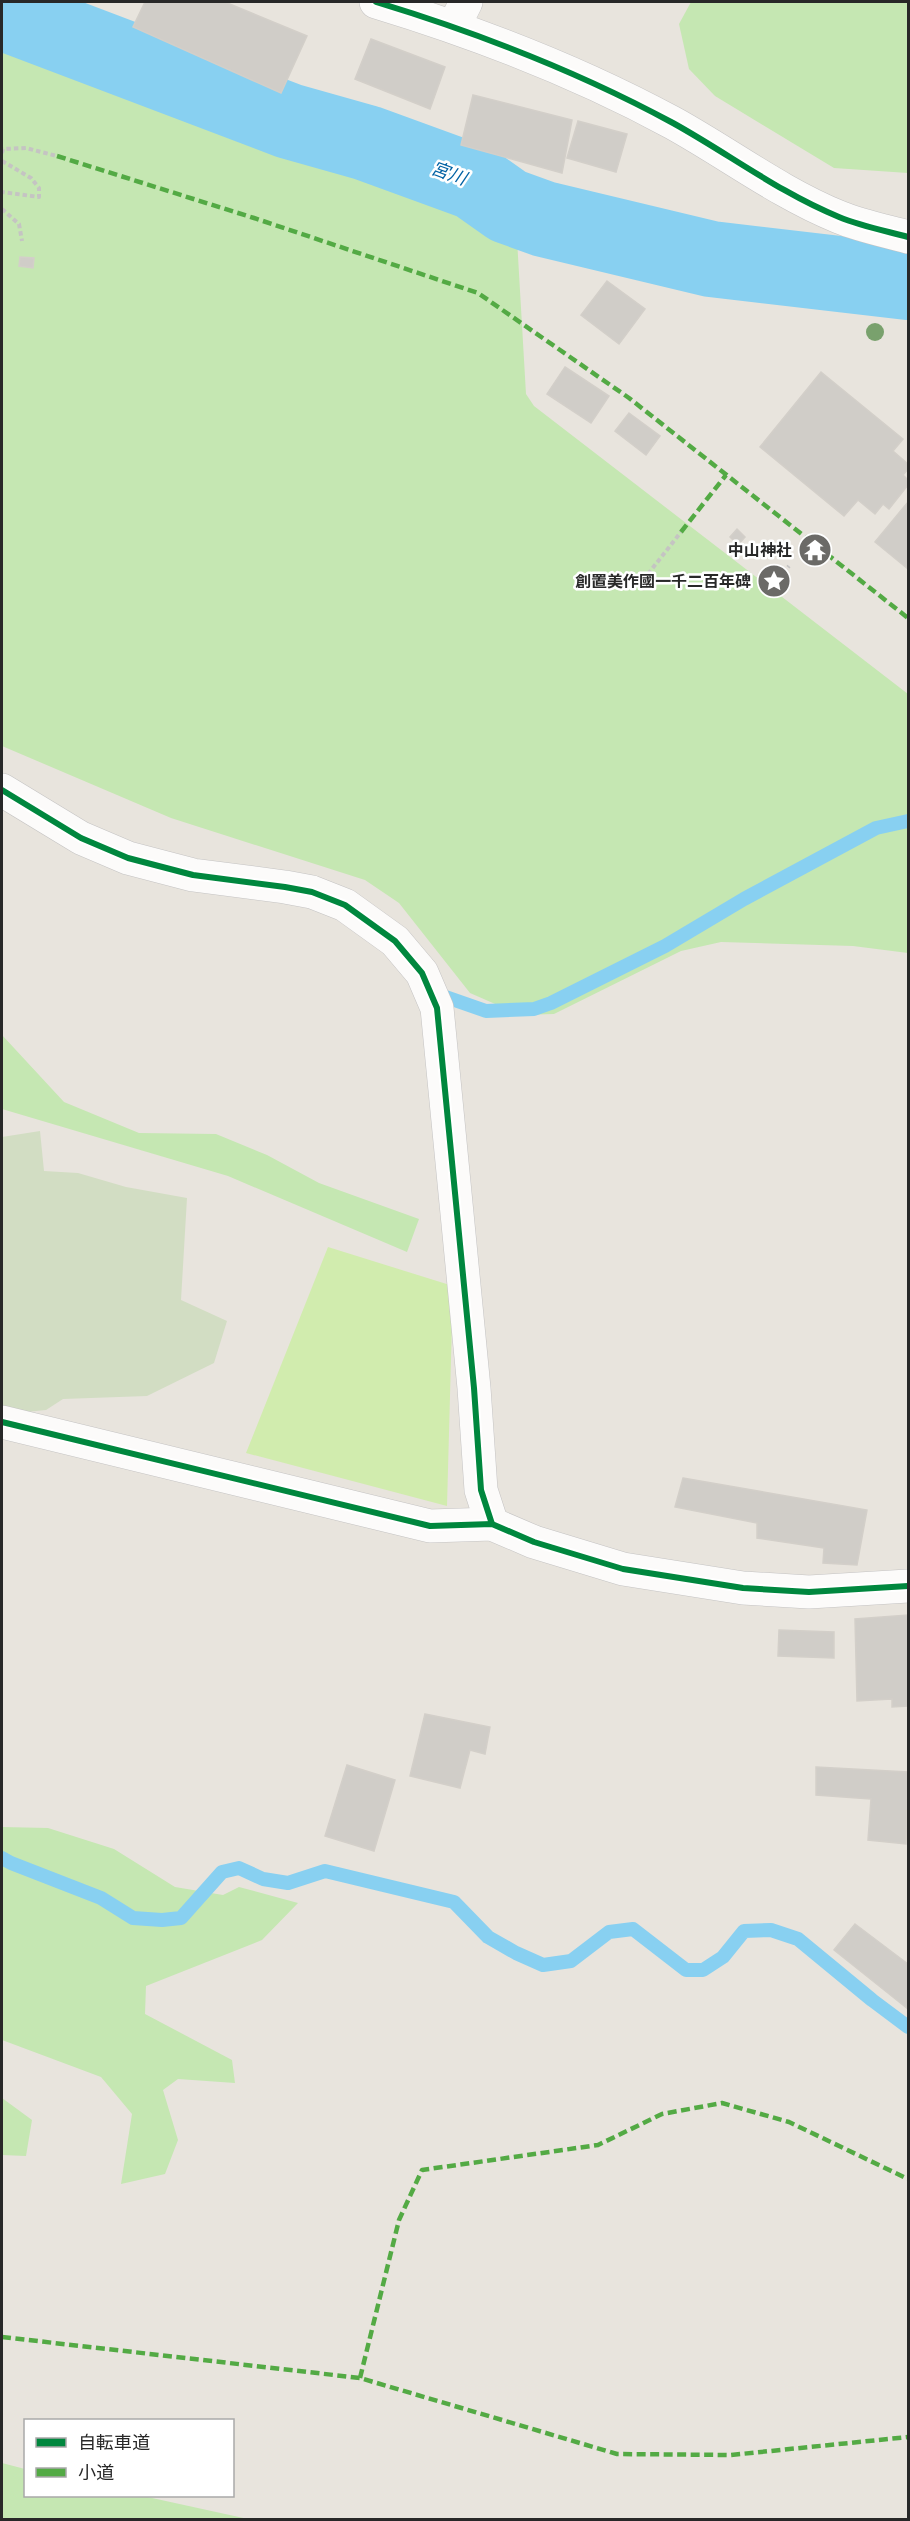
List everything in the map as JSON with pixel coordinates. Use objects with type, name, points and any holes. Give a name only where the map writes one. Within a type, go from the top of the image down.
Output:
[{"type":"street","points":[[376,2],[460,14],[653,113],[815,206],[841,218],[909,237]]},
{"type":"street","points":[[2,790],[81,838],[128,858],[193,875],[303,890],[345,905],[395,941],[422,974],[437,1008],[474,1388],[481,1490],[492,1524]]},
{"type":"street","points":[[2,1422],[430,1526],[492,1524],[534,1542],[623,1569],[743,1588],[809,1592],[909,1586]]},
{"type":"path","points":[[2,153],[3,149],[26,148],[57,156]]},
{"type":"path","points":[[2,161],[31,178],[39,188],[39,197],[2,192]]},
{"type":"path","points":[[2,209],[19,224],[22,241]]},
{"type":"path","points":[[648,574],[681,532]]},
{"type":"path","points":[[783,573],[789,566]]},
{"type":"green space","points":[[691,2],[908,2],[908,173],[834,168],[715,96],[689,69],[679,24]]},
{"type":"green space","points":[[2,27],[219,112],[467,196],[488,209],[507,225],[517,239],[526,394],[534,406],[908,694],[908,953],[853,946],[721,942],[681,951],[554,1014],[520,1015],[470,993],[399,903],[365,880],[171,818],[2,746]]},
{"type":"green space","points":[[2,1035],[64,1102],[139,1133],[216,1134],[267,1155],[319,1183],[419,1219],[407,1252],[228,1176],[2,1109]]},
{"type":"green space","points":[[40,1131],[44,1171],[78,1173],[126,1187],[187,1198],[181,1300],[227,1321],[214,1363],[147,1396],[63,1399],[46,1410],[16,1413],[2,1407],[2,1137]]},
{"type":"green space","points":[[328,1247],[453,1286],[447,1506],[246,1453]]},
{"type":"green space","points":[[2,1827],[48,1828],[114,1849],[175,1887],[223,1895],[239,1887],[298,1903],[262,1940],[146,1986],[145,2014],[232,2060],[235,2083],[178,2079],[163,2090],[178,2140],[165,2174],[121,2184],[132,2114],[101,2077],[2,2040]]},
{"type":"green space","points":[[2,2098],[32,2120],[26,2156],[2,2155]]},
{"type":"green space","points":[[2,2463],[24,2469],[24,2497],[148,2497],[248,2519],[2,2519]]},
{"type":"building","points":[[145,2],[225,2],[307,36],[281,93],[133,27]]},
{"type":"building","points":[[371,39],[445,67],[430,109],[355,79]]},
{"type":"building","points":[[473,95],[572,120],[562,173],[461,145]]},
{"type":"building","points":[[578,121],[627,134],[616,172],[567,158]]},
{"type":"building","points":[[20,257],[34,258],[33,268],[19,266]]},
{"type":"building","points":[[607,281],[645,309],[619,344],[581,315]]},
{"type":"building","points":[[565,367],[609,396],[591,423],[547,394]]},
{"type":"building","points":[[821,372],[903,439],[893,451],[908,464],[908,469],[903,475],[908,480],[908,485],[889,509],[883,504],[875,514],[858,500],[844,516],[760,447]]},
{"type":"building","points":[[629,413],[660,436],[646,455],[615,431]]},
{"type":"building","points":[[908,502],[908,569],[875,542]]},
{"type":"building","points":[[737,529],[745,537],[738,545],[730,537]]},
{"type":"building","points":[[640,572],[650,580],[643,590],[633,581]]},
{"type":"building","points":[[683,1478],[867,1510],[857,1565],[823,1563],[824,1548],[757,1538],[757,1523],[675,1507]]},
{"type":"building","points":[[908,1615],[908,1706],[892,1707],[892,1699],[857,1701],[855,1619]]},
{"type":"building","points":[[779,1630],[834,1632],[834,1658],[778,1656]]},
{"type":"building","points":[[425,1714],[490,1727],[485,1754],[470,1750],[460,1788],[410,1776]]},
{"type":"building","points":[[347,1765],[395,1780],[374,1851],[325,1836]]},
{"type":"building","points":[[816,1767],[908,1772],[906,1844],[868,1840],[871,1799],[816,1795]]},
{"type":"building","points":[[855,1924],[908,1964],[908,2009],[834,1950]]},
{"type":"waterway","name":"宮川","points":[[2,12],[289,121],[367,143],[474,182],[508,206],[544,219],[711,259],[908,282]]},
{"type":"waterway","points":[[443,996],[486,1011],[534,1009],[551,1003],[665,946],[744,899],[876,828],[908,821]]},
{"type":"waterway","points":[[2,1858],[101,1898],[133,1918],[162,1920],[181,1918],[222,1872],[239,1868],[263,1879],[288,1883],[325,1871],[454,1902],[488,1937],[543,1965],[571,1961],[609,1932],[633,1929],[686,1970],[703,1970],[723,1957],[744,1931],[771,1930],[798,1939],[908,2027]]},
{"type":"marked path","points":[[57,156],[254,218],[478,293],[629,398],[908,618]]},
{"type":"marked path","points":[[681,532],[726,475]]},
{"type":"marked path","points":[[360,2378],[399,2220],[422,2170],[598,2145],[662,2114],[722,2103],[789,2122],[908,2179]]},
{"type":"marked path","points":[[2,2337],[360,2378],[617,2454],[731,2455],[908,2437]]},
{"type":"cycle path","points":[[376,2],[490,40],[565,70],[673,123],[796,197],[839,217],[908,237]]},
{"type":"cycle path","points":[[2,790],[81,838],[128,858],[193,875],[312,892],[345,905],[395,941],[422,973],[437,1008],[474,1388],[481,1490],[492,1524]]},
{"type":"cycle path","points":[[2,1422],[430,1526],[492,1524],[534,1542],[623,1569],[743,1588],[809,1592],[908,1586]]},
{"type":"place","name":"中山神社","points":[[815,550]]},
{"type":"place","name":"創置美作國一千二百年碑","points":[[774,581]]}]
